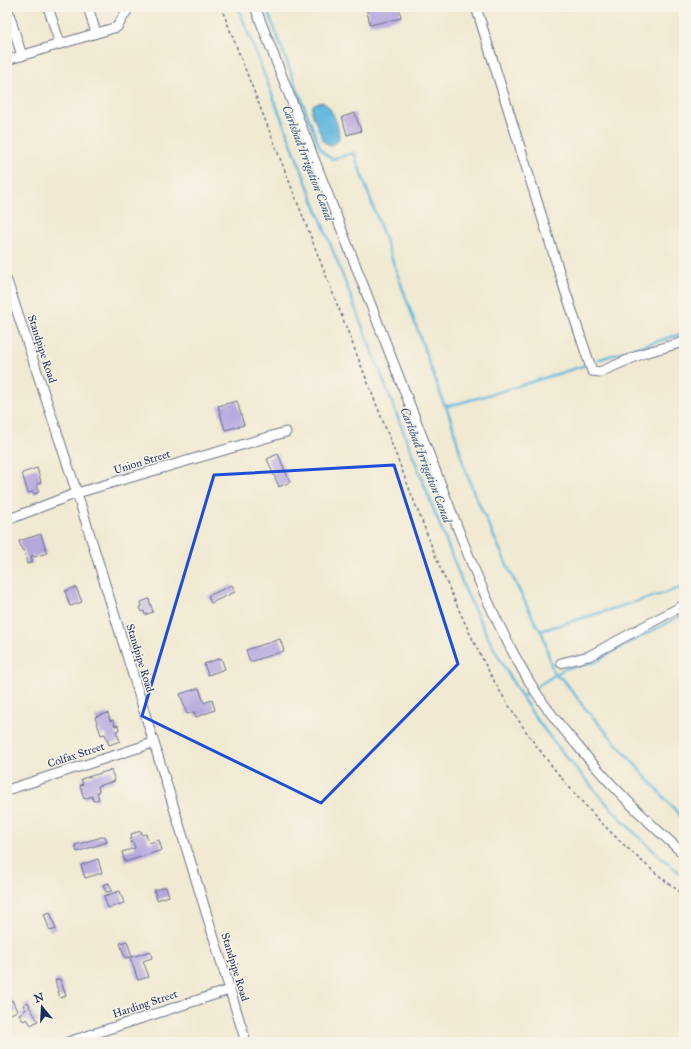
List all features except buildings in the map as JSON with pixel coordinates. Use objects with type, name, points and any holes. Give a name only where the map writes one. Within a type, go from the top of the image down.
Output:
[{"type":"street","points":[[7,7],[22,56]]},
{"type":"street","points":[[48,7],[60,44]]},
{"type":"street","points":[[88,7],[96,33]]},
{"type":"street","points":[[255,7],[462,539],[495,619],[538,695],[558,722],[587,758],[635,810],[684,854]]},
{"type":"street","points":[[476,7],[592,371],[600,372],[644,353],[684,342]]},
{"type":"street","points":[[7,60],[117,27],[130,8]]},
{"type":"street","name":"Standpipe Road","points":[[7,281],[77,493],[246,1042]]},
{"type":"street","name":"Union Street","points":[[7,520],[77,493],[286,432]]},
{"type":"street","points":[[561,663],[589,656],[684,605]]},
{"type":"street","name":"Colfax Street","points":[[7,790],[153,743]]},
{"type":"street","name":"Harding Street","points":[[68,1042],[229,990]]},
{"type":"path","points":[[221,7],[441,570],[466,627],[501,693],[542,753],[586,806],[617,838],[684,895]]},
{"type":"highlighted area","points":[[394,465],[458,664],[321,803],[142,716],[214,475]]},
{"type":"water","points":[[322,102],[326,104],[333,113],[339,132],[338,141],[332,145],[325,143],[323,140],[312,113],[314,104]]},
{"type":"waterway","name":"Carlsbad Irrigation Canal","points":[[238,7],[464,587],[489,639],[524,700],[555,744],[642,841],[684,876]]},
{"type":"waterway","points":[[266,7],[320,148],[332,159],[354,153],[444,404],[449,406],[586,365]]},
{"type":"waterway","points":[[597,360],[684,333]]},
{"type":"waterway","points":[[445,404],[474,493],[514,580],[543,635],[553,672],[558,677],[563,679],[584,707],[684,820]]},
{"type":"waterway","points":[[540,631],[684,587]]},
{"type":"waterway","points":[[536,687],[564,669],[596,662],[684,614]]},
{"type":"waterway","points":[[522,696],[531,691]]}]
